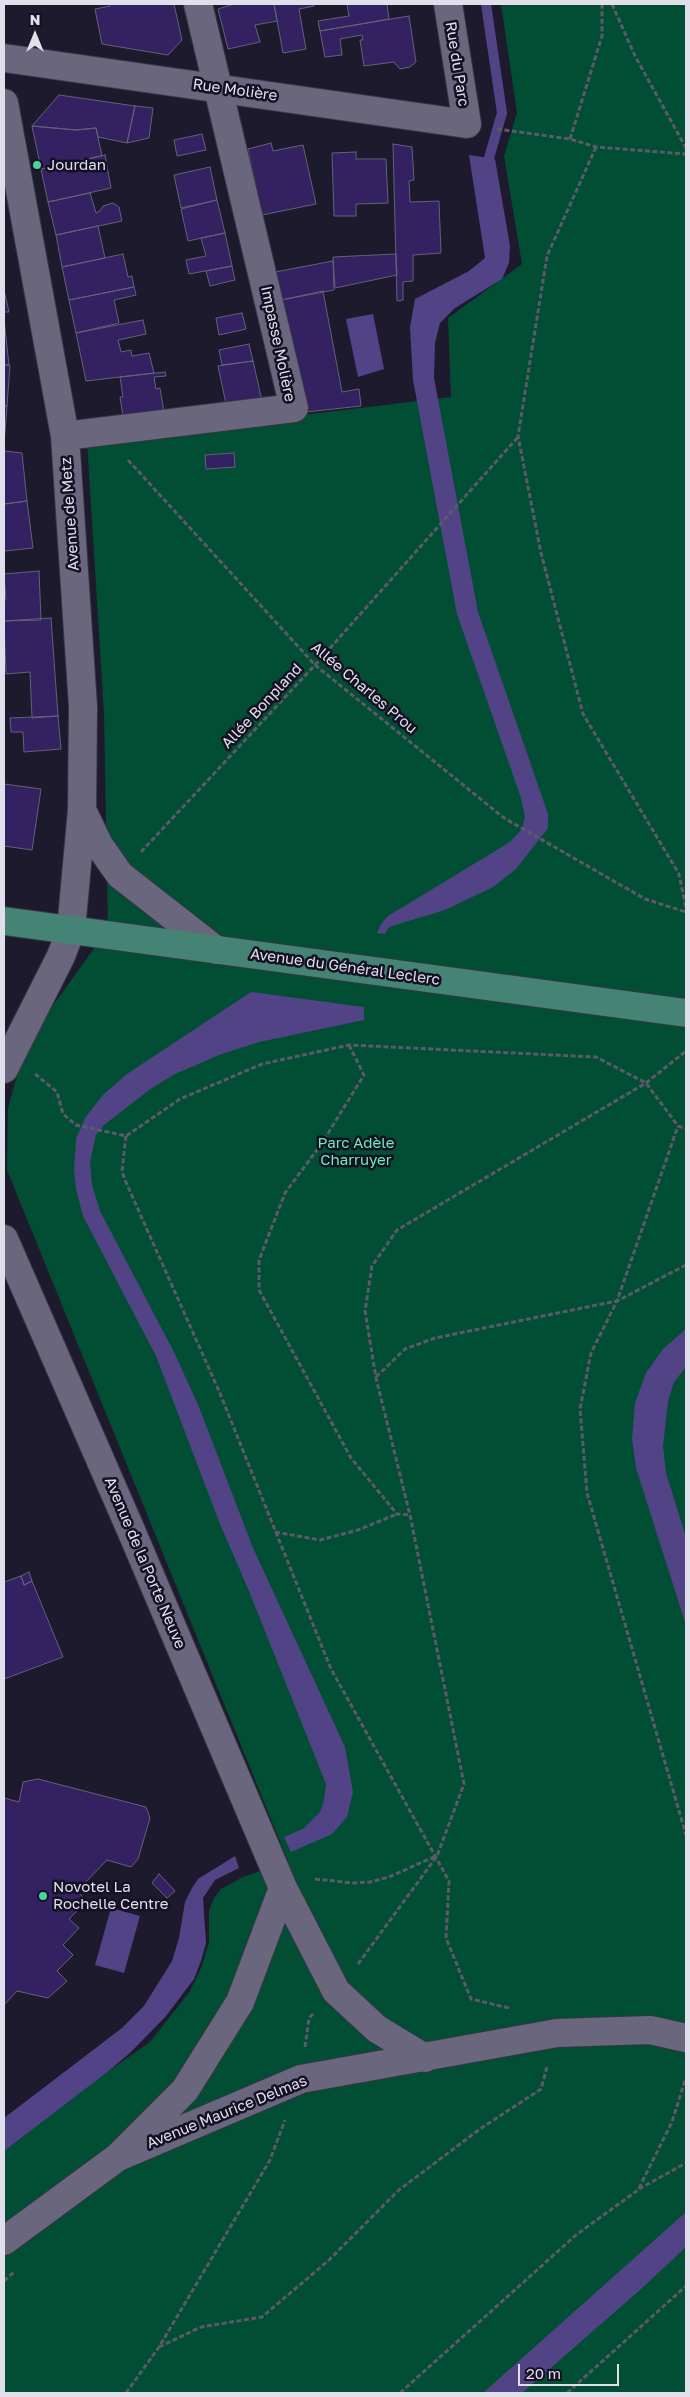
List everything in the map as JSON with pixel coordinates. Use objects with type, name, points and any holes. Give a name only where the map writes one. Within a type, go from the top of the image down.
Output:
[{"type":"main road","name":"Avenue du Général Leclerc","points":[[4,921],[686,1014]]},
{"type":"street","points":[[198,4],[218,87]]},
{"type":"street","name":"Rue du Parc","points":[[448,4],[467,124]]},
{"type":"street","name":"Rue Molière","points":[[4,58],[467,124]]},
{"type":"street","name":"Impasse Molière","points":[[65,436],[294,408],[218,87]]},
{"type":"street","name":"Avenue de Metz","points":[[4,103],[65,436],[84,707],[82,810],[71,930]]},
{"type":"street","points":[[82,810],[99,846],[120,875],[216,950]]},
{"type":"street","points":[[4,1069],[55,969],[71,930]]},
{"type":"street","name":"Avenue de la Porte Neuve","points":[[4,1239],[134,1537],[283,1888],[336,1991],[377,2029],[425,2058]]},
{"type":"street","name":"Avenue Maurice Delmas","points":[[4,2241],[21,2226],[118,2157],[185,2090],[240,2002],[283,1888]]},
{"type":"street","name":"Avenue Maurice Delmas","points":[[118,2157],[301,2079],[557,2033],[650,2030],[686,2038]]},
{"type":"path","points":[[570,139],[602,36],[602,4]]},
{"type":"path","points":[[612,4],[635,56],[686,148]]},
{"type":"path","points":[[467,124],[570,139],[596,147],[686,154]]},
{"type":"path","points":[[596,147],[547,256],[518,436],[541,553],[583,714],[679,874],[686,908]]},
{"type":"path","name":"Allée Bonpland","points":[[120,875],[315,665],[518,436]]},
{"type":"path","name":"Allée Charles Prou","points":[[123,455],[315,665],[504,818],[645,899],[686,912]]},
{"type":"path","points":[[349,1045],[364,1075],[322,1143],[285,1193],[259,1260],[258,1290],[351,1458],[397,1514]]},
{"type":"path","points":[[32,1071],[57,1092],[63,1114],[79,1126],[126,1136],[180,1099],[262,1064],[349,1045],[596,1057],[646,1083],[678,1126],[686,1129]]},
{"type":"path","points":[[126,2393],[159,2347],[270,2160],[301,2079],[309,2018],[336,1991],[437,1856],[464,1784],[410,1515],[376,1378],[365,1311],[372,1266],[397,1230],[646,1083],[686,1051]]},
{"type":"path","points":[[678,1126],[617,1301],[591,1353],[580,1409],[587,1493],[686,1835]]},
{"type":"path","points":[[126,1136],[122,1171],[125,1180],[219,1391],[330,1669],[437,1856],[449,1881],[446,1938],[471,1999],[516,2010]]},
{"type":"path","points":[[376,1378],[405,1349],[435,1338],[617,1301],[686,1265]]},
{"type":"path","points":[[275,1532],[320,1540],[358,1530],[397,1514],[410,1515]]},
{"type":"path","points":[[283,1888],[313,1879],[352,1883],[370,1882],[389,1877],[437,1856]]},
{"type":"path","points":[[159,2347],[201,2326],[262,2318],[328,2260],[399,2190],[480,2129],[541,2089],[557,2033]]},
{"type":"path","points":[[638,2190],[672,2122],[686,2077]]},
{"type":"path","points":[[400,2393],[576,2235],[638,2190],[686,2163]]},
{"type":"path","points":[[567,2393],[686,2286]]},
{"type":"green space","name":"Parc Adèle Charruyer","points":[[501,4],[686,4],[686,2393],[4,2393],[4,2144],[150,2042],[190,1991],[201,1968],[209,1943],[209,1911],[214,1898],[221,1889],[243,1877],[288,1861],[7,1170],[8,1108],[26,1043],[108,929],[104,714],[87,441],[451,397],[448,318],[522,264],[504,156],[517,113]]},
{"type":"shaded area","points":[[469,155],[495,159],[510,246],[509,263],[502,279],[455,308],[440,323],[435,343],[434,378],[478,612],[548,814],[548,828],[516,869],[493,887],[445,910],[392,926],[388,928],[385,934],[377,933],[381,924],[388,916],[510,842],[522,829],[525,817],[521,798],[457,614],[413,380],[410,327],[415,299],[469,271],[485,258]]},
{"type":"shaded area","points":[[373,314],[384,369],[358,377],[346,319]]},
{"type":"shaded area","points":[[251,992],[364,1007],[364,1020],[259,1042],[219,1055],[173,1075],[149,1090],[104,1125],[96,1135],[90,1162],[92,1185],[100,1211],[175,1354],[199,1407],[253,1548],[345,1747],[353,1792],[347,1817],[332,1834],[291,1852],[284,1837],[303,1829],[320,1812],[324,1801],[326,1784],[249,1591],[220,1524],[156,1356],[83,1216],[76,1189],[74,1169],[76,1139],[85,1118],[103,1095],[127,1074]]},
{"type":"shaded area","points":[[686,1329],[686,1367],[674,1382],[668,1401],[663,1446],[666,1473],[686,1537],[686,1625],[636,1468],[632,1439],[635,1403],[646,1373],[663,1349]]},
{"type":"shaded area","points":[[235,1856],[239,1868],[215,1880],[203,1898],[206,1943],[201,1961],[194,1979],[166,2016],[130,2053],[106,2073],[4,2151],[4,2118],[122,2028],[144,2006],[172,1961],[179,1938],[185,1902],[192,1888],[198,1879]]},
{"type":"shaded area","points":[[111,1908],[140,1916],[124,1973],[95,1965]]},
{"type":"shaded area","points":[[686,2212],[686,2247],[641,2289],[522,2393],[483,2393]]},
{"type":"building","points":[[109,4],[174,4],[182,40],[168,55],[102,44],[95,9],[110,6]]},
{"type":"building","points":[[234,4],[274,4],[277,21],[255,25],[260,42],[228,49],[218,9]]},
{"type":"building","points":[[274,4],[314,4],[314,6],[299,9],[306,49],[283,53]]},
{"type":"building","points":[[347,4],[387,4],[389,19],[320,31],[318,21],[349,16]]},
{"type":"building","points":[[409,16],[416,62],[410,67],[400,69],[394,62],[364,66],[360,40],[363,40],[362,35],[340,39],[342,55],[325,57],[320,31]]},
{"type":"building","points":[[59,95],[135,106],[127,143],[98,137],[96,128],[76,130],[32,126]]},
{"type":"building","points":[[135,106],[153,108],[149,138],[127,143]]},
{"type":"building","points":[[32,126],[76,130],[96,128],[102,156],[41,169]]},
{"type":"building","points":[[202,134],[206,150],[177,156],[174,140]]},
{"type":"building","points":[[271,143],[273,151],[303,145],[316,204],[262,215],[248,149]]},
{"type":"building","points":[[393,144],[412,147],[414,180],[409,181],[410,202],[439,201],[441,253],[413,255],[413,281],[403,282],[403,300],[397,301]]},
{"type":"building","points":[[356,152],[356,159],[386,159],[388,203],[356,204],[356,216],[334,216],[332,153]]},
{"type":"building","points":[[105,155],[111,188],[48,202],[41,169]]},
{"type":"building","points":[[210,167],[217,200],[181,208],[174,175]]},
{"type":"building","points":[[90,193],[96,213],[103,206],[113,203],[119,207],[122,221],[56,235],[48,202]]},
{"type":"building","points":[[217,200],[225,233],[188,241],[181,209]]},
{"type":"building","points":[[98,226],[105,258],[62,267],[56,235]]},
{"type":"building","points":[[225,233],[232,266],[189,274],[186,260],[206,256],[201,238]]},
{"type":"building","points":[[123,254],[128,277],[132,276],[134,287],[69,300],[62,267]]},
{"type":"building","points":[[396,254],[397,275],[335,288],[333,257]]},
{"type":"building","points":[[333,261],[334,290],[281,300],[275,272]]},
{"type":"building","points":[[232,266],[235,280],[210,286],[206,271]]},
{"type":"building","points":[[134,287],[136,295],[114,300],[119,323],[76,333],[69,300]]},
{"type":"building","points":[[4,290],[9,312],[4,312]]},
{"type":"building","points":[[323,291],[342,392],[359,389],[361,406],[306,412],[281,300]]},
{"type":"building","points":[[242,313],[246,329],[219,335],[216,318]]},
{"type":"building","points":[[4,320],[9,365],[4,365]]},
{"type":"building","points":[[143,320],[146,334],[118,340],[121,352],[131,350],[132,356],[149,353],[154,373],[86,381],[76,333]]},
{"type":"building","points":[[249,344],[253,361],[222,365],[219,350]]},
{"type":"building","points":[[253,361],[262,401],[226,404],[218,366]]},
{"type":"building","points":[[4,365],[10,365],[7,406],[4,406]]},
{"type":"building","points":[[165,372],[166,376],[154,377],[156,389],[160,388],[164,412],[123,416],[120,397],[123,397],[120,377]]},
{"type":"building","points":[[4,406],[7,406],[4,444]]},
{"type":"building","points":[[4,451],[22,453],[27,501],[4,504]]},
{"type":"building","points":[[234,453],[235,467],[206,469],[205,455]]},
{"type":"building","points":[[27,501],[33,548],[4,551],[4,504]]},
{"type":"building","points":[[39,571],[41,620],[4,621],[4,600],[6,600],[4,574]]},
{"type":"building","points":[[51,618],[58,716],[32,718],[30,672],[6,674],[4,621]]},
{"type":"building","points":[[58,716],[61,749],[24,752],[23,732],[11,732],[10,718]]},
{"type":"building","points":[[4,784],[41,789],[32,850],[4,846]]},
{"type":"building","points":[[29,1572],[32,1581],[24,1585],[21,1576]]},
{"type":"building","points":[[21,1576],[24,1585],[32,1581],[63,1657],[4,1679],[4,1582]]},
{"type":"building","name":"Novotel La Rochelle Centre","points":[[38,1779],[146,1807],[150,1818],[138,1859],[131,1867],[107,1860],[77,1891],[87,1901],[69,1919],[79,1928],[63,1945],[73,1955],[57,1971],[67,1981],[48,1998],[17,1991],[4,2005],[4,1798],[19,1802],[23,1782]]},
{"type":"building","points":[[159,1874],[175,1891],[167,1898],[152,1883]]},
{"type":"waterway","points":[[486,4],[502,113],[489,158],[491,170]]},
{"type":"place","name":"Jourdan","points":[[37,165]]},
{"type":"place","name":"Novotel La Rochelle Centre","points":[[43,1896]]}]
